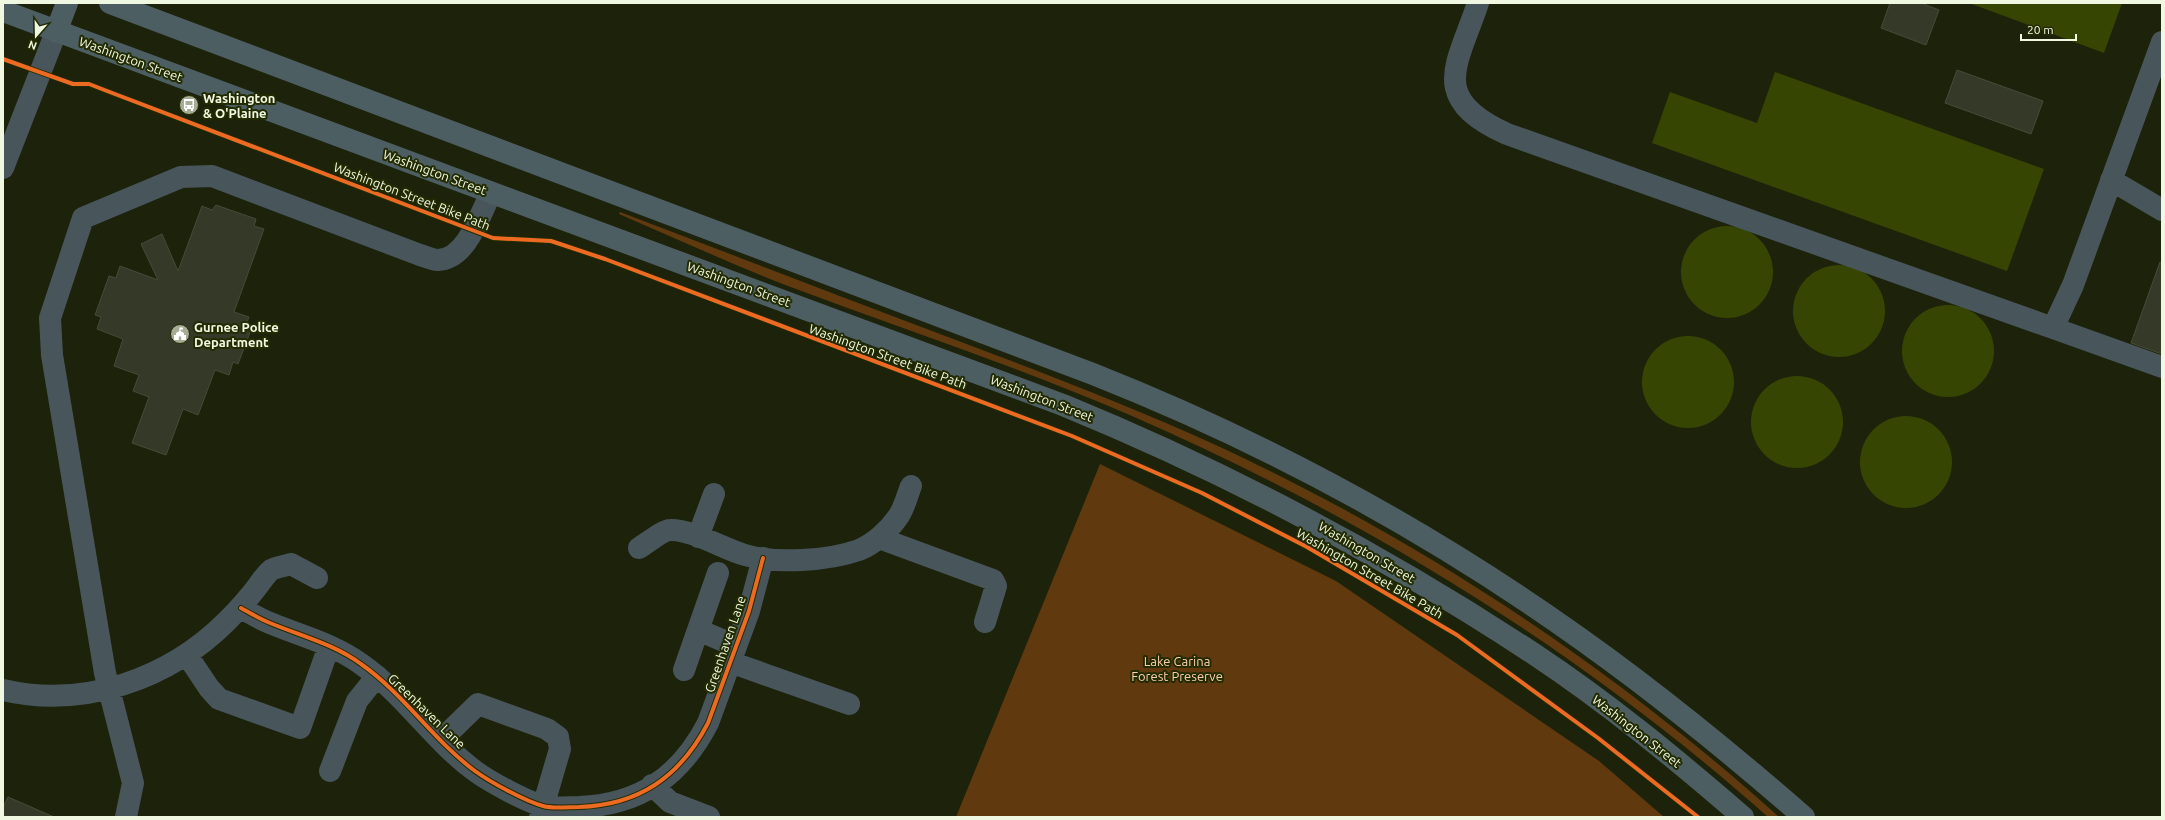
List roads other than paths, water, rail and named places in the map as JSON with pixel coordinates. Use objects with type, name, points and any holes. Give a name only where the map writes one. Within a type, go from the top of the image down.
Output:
[{"type":"main road","points":[[56,32],[66,3]]},
{"type":"main road","points":[[110,3],[1092,374],[1145,395],[1205,422],[1294,466],[1366,505],[1475,569],[1561,626],[1632,677],[1706,733],[1804,817]]},
{"type":"main road","name":"Washington Street","points":[[3,12],[794,304],[1063,405],[1135,434],[1272,499],[1394,566],[1536,655],[1647,738],[1743,817]]},
{"type":"street","points":[[1478,3],[1458,54],[1454,85],[1464,105],[1485,124],[1514,137],[2162,367]]},
{"type":"street","points":[[3,168],[56,32]]},
{"type":"street","points":[[2053,328],[2073,285],[2160,52]]},
{"type":"street","points":[[126,817],[133,782],[108,689],[52,355],[50,318],[83,218],[181,177],[212,176],[420,255],[438,260],[453,256],[466,246],[491,193]]},
{"type":"street","points":[[2111,180],[2162,210]]},
{"type":"street","points":[[639,548],[668,530],[681,531],[745,555],[763,558],[809,559],[836,556],[860,550],[879,538],[899,517],[911,486]]},
{"type":"street","points":[[698,537],[714,494]]},
{"type":"street","points":[[879,538],[992,580],[996,586],[984,622]]},
{"type":"street","name":"Greenhaven Lane","points":[[241,608],[269,623],[330,646],[360,663],[377,676],[441,740],[476,772],[513,792],[541,811],[602,806],[640,794],[675,770],[700,740],[708,723],[749,611],[763,558]]},
{"type":"street","points":[[3,690],[24,695],[54,697],[82,695],[108,689],[146,676],[187,655],[215,634],[241,608],[270,570],[291,564],[317,578]]},
{"type":"street","points":[[684,670],[718,573]]},
{"type":"street","points":[[698,630],[733,654],[849,704]]},
{"type":"street","points":[[187,655],[209,688],[219,699],[300,728],[330,646]]},
{"type":"street","points":[[330,771],[357,701],[377,676]]},
{"type":"street","points":[[441,740],[478,704],[548,729],[558,737],[560,749],[541,811]]},
{"type":"street","points":[[652,785],[670,802],[709,817]]},
{"type":"place","name":"Washington & O'Plaine","points":[[189,105]]},
{"type":"place","name":"Gurnee Police Department","points":[[180,334]]},
{"type":"park label","name":"Lake Carina Forest Preserve","points":[[1177,668]]}]
